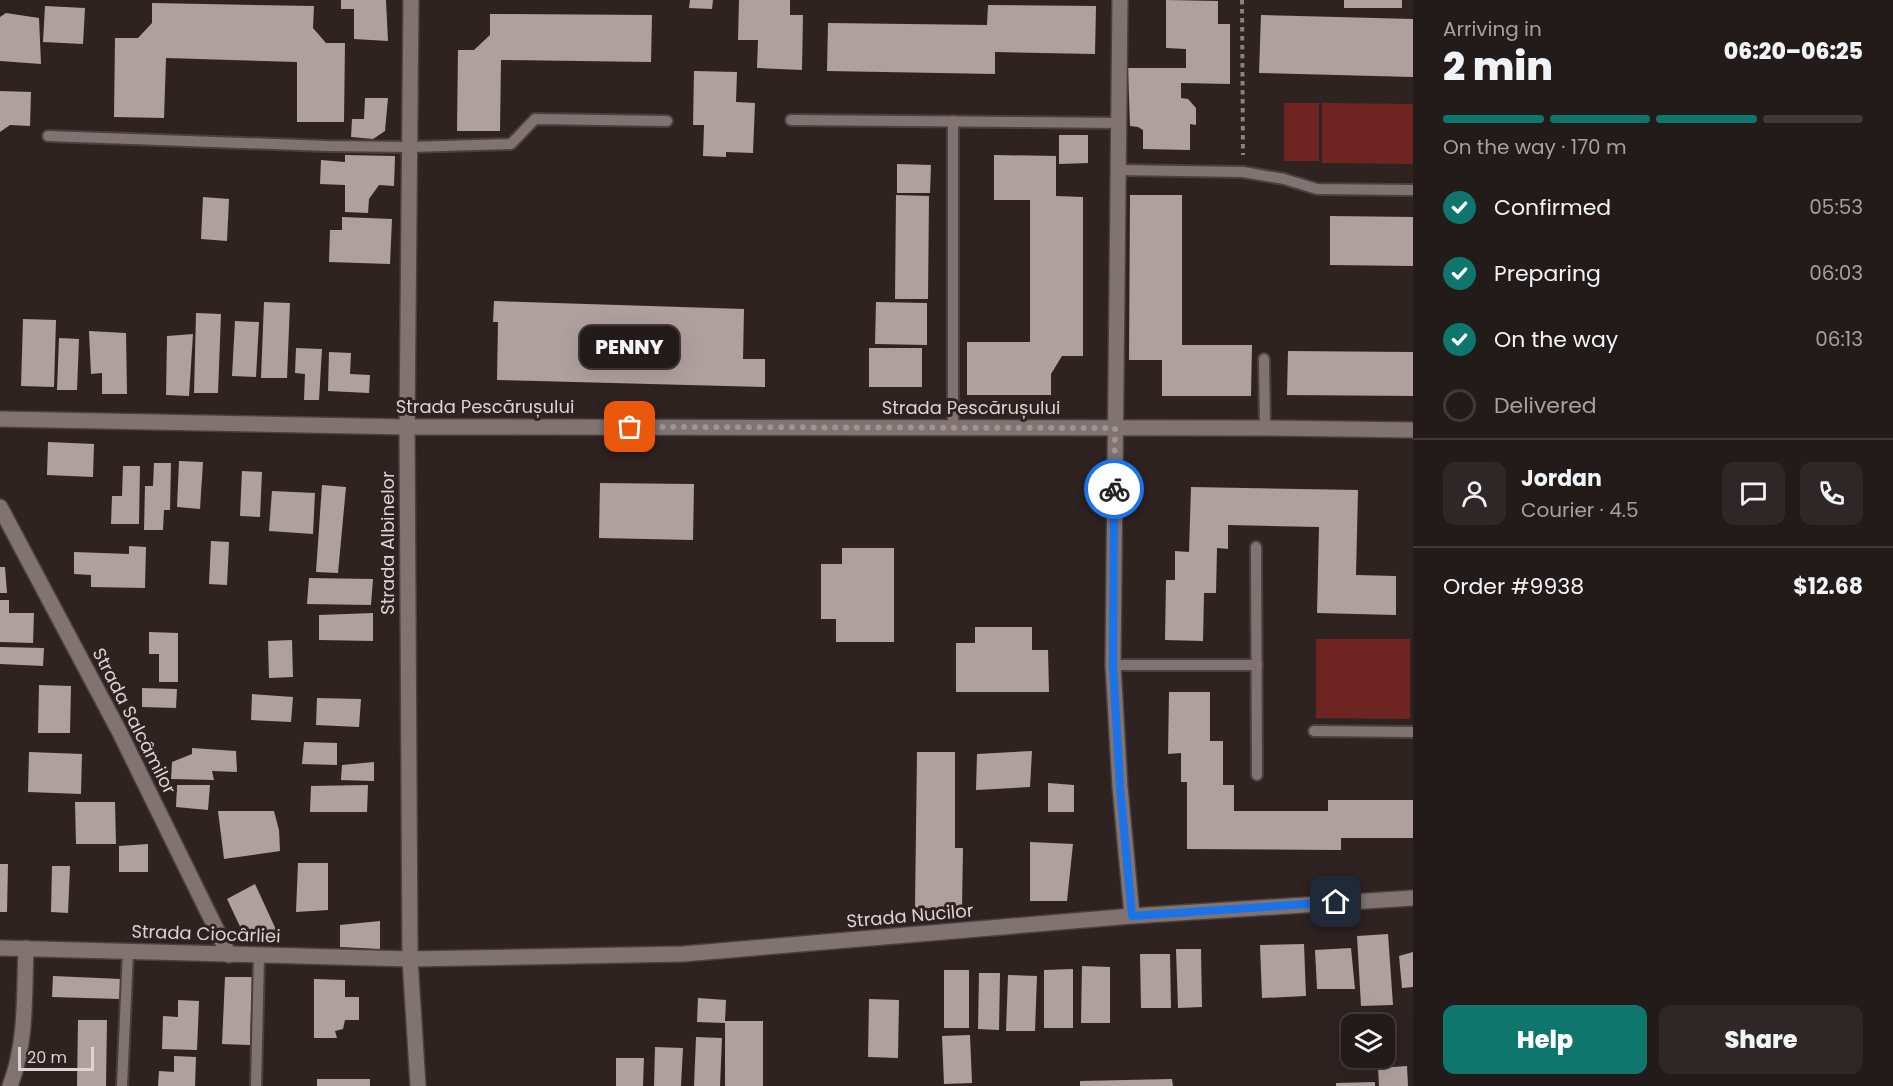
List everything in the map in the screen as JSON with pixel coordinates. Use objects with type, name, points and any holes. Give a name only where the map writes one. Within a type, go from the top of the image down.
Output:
[{"type":"street","name":"Strada Albinelor","points":[[411,0],[407,427],[410,959],[418,1086]]},
{"type":"street","points":[[1120,0],[1113,665],[1120,787],[1132,916]]},
{"type":"street","name":"Strada Pescărușului","points":[[0,419],[407,427],[1413,430]]},
{"type":"street","name":"Strada Salcâmilor","points":[[0,507],[119,731],[229,955]]},
{"type":"street","name":"Strada Nucilor","points":[[410,959],[683,954],[1132,916],[1413,898]]},
{"type":"street","name":"Strada Ciocârliei","points":[[0,948],[410,959]]},
{"type":"street","points":[[10,1086],[17,1068],[23,1032],[26,948]]},
{"type":"lane","points":[[48,136],[411,147],[511,144],[535,119],[667,121]]},
{"type":"lane","points":[[791,120],[1119,123]]},
{"type":"lane","points":[[953,121],[953,427]]},
{"type":"lane","points":[[1119,170],[1243,172],[1284,179],[1317,189],[1413,190]]},
{"type":"lane","points":[[1264,359],[1265,428]]},
{"type":"lane","points":[[1256,546],[1257,775]]},
{"type":"lane","points":[[1113,665],[1257,665]]},
{"type":"lane","points":[[1314,730],[1413,732]]},
{"type":"lane","points":[[122,1086],[128,952]]},
{"type":"lane","points":[[256,1086],[258,956]]},
{"type":"path","points":[[1242,0],[1243,172]]},
{"type":"shaded area","points":[[1284,103],[1319,103],[1319,161],[1284,161]]},
{"type":"shaded area","points":[[1322,103],[1413,104],[1413,164],[1322,163]]},
{"type":"shaded area","points":[[1316,639],[1410,639],[1410,719],[1316,718]]},
{"type":"building","points":[[341,0],[386,0],[388,41],[354,39],[354,9],[341,9]]},
{"type":"building","points":[[690,0],[713,0],[712,9],[689,8]]},
{"type":"building","points":[[739,0],[790,0],[790,15],[803,15],[802,70],[757,68],[758,40],[738,40]]},
{"type":"building","points":[[1166,0],[1218,1],[1218,24],[1230,24],[1230,84],[1181,83],[1181,98],[1188,99],[1196,108],[1196,125],[1190,124],[1190,150],[1143,149],[1143,130],[1130,126],[1128,68],[1186,68],[1186,49],[1166,48]]},
{"type":"building","points":[[1344,0],[1402,0],[1402,8],[1344,8]]},
{"type":"building","points":[[152,3],[314,6],[313,28],[326,43],[345,43],[344,122],[297,122],[297,62],[166,58],[164,118],[114,117],[115,38],[138,38],[152,23]]},
{"type":"building","points":[[988,5],[1096,6],[1095,54],[995,52],[995,74],[827,71],[828,23],[987,25]]},
{"type":"building","points":[[45,6],[85,8],[83,44],[43,42]]},
{"type":"building","points":[[6,13],[39,18],[41,64],[0,61],[0,17]]},
{"type":"building","points":[[490,14],[652,15],[651,62],[501,60],[500,131],[457,131],[458,50],[474,50],[490,35]]},
{"type":"building","points":[[1261,15],[1413,19],[1413,77],[1259,73]]},
{"type":"building","points":[[694,71],[737,72],[736,102],[755,103],[753,153],[726,152],[726,157],[703,156],[704,125],[693,125]]},
{"type":"building","points":[[0,91],[31,92],[30,126],[10,125],[0,132]]},
{"type":"building","points":[[365,98],[388,98],[385,131],[373,139],[351,137],[352,119],[364,119]]},
{"type":"building","points":[[1059,135],[1088,135],[1088,163],[1059,164]]},
{"type":"building","points":[[345,155],[395,156],[394,186],[379,185],[369,199],[368,213],[345,212],[345,185],[320,184],[321,160],[345,162]]},
{"type":"building","points":[[994,155],[1056,156],[1056,196],[1083,197],[1083,356],[1062,356],[1051,374],[1051,395],[967,395],[967,342],[1030,342],[1030,200],[994,200]]},
{"type":"building","points":[[897,164],[931,165],[930,193],[897,193]]},
{"type":"building","points":[[896,195],[929,196],[928,299],[895,299]]},
{"type":"building","points":[[1130,195],[1182,195],[1182,345],[1252,345],[1251,396],[1162,396],[1162,360],[1129,360]]},
{"type":"building","points":[[203,197],[229,199],[227,241],[201,239]]},
{"type":"building","points":[[1330,216],[1413,217],[1413,266],[1330,265]]},
{"type":"building","points":[[342,217],[392,219],[390,264],[329,262],[330,230],[342,230]]},
{"type":"building","points":[[494,301],[744,309],[743,359],[765,359],[765,387],[497,380],[498,322],[493,322]]},
{"type":"building","points":[[264,302],[290,303],[287,378],[261,378]]},
{"type":"building","points":[[876,302],[927,303],[927,345],[875,344]]},
{"type":"building","points":[[196,313],[221,314],[218,393],[194,393]]},
{"type":"building","points":[[23,319],[56,320],[54,387],[21,386]]},
{"type":"building","points":[[235,321],[259,322],[256,377],[232,376]]},
{"type":"building","points":[[89,331],[126,333],[127,394],[102,394],[102,373],[91,374]]},
{"type":"building","points":[[193,334],[189,396],[166,395],[167,336]]},
{"type":"building","points":[[59,338],[79,339],[77,390],[57,390]]},
{"type":"building","points":[[296,348],[322,349],[319,400],[304,400],[305,374],[295,373]]},
{"type":"building","points":[[869,348],[922,348],[922,387],[869,387]]},
{"type":"building","points":[[1288,351],[1413,352],[1413,396],[1287,395]]},
{"type":"building","points":[[329,352],[351,353],[350,374],[370,375],[369,393],[328,391]]},
{"type":"building","points":[[48,442],[94,444],[93,477],[47,475]]},
{"type":"building","points":[[179,461],[203,462],[200,509],[177,507]]},
{"type":"building","points":[[154,463],[171,463],[170,510],[164,510],[163,530],[144,530],[145,486],[153,486]]},
{"type":"building","points":[[123,466],[140,466],[139,524],[111,524],[112,496],[122,496]]},
{"type":"building","points":[[242,471],[262,472],[260,517],[240,516]]},
{"type":"building","points":[[600,483],[694,484],[693,540],[599,538]]},
{"type":"building","points":[[322,485],[346,487],[338,573],[316,572]]},
{"type":"building","points":[[1191,487],[1358,490],[1356,575],[1396,576],[1396,615],[1317,613],[1319,527],[1228,525],[1228,549],[1217,548],[1216,593],[1204,593],[1203,641],[1165,640],[1166,580],[1175,580],[1175,551],[1189,552]]},
{"type":"building","points":[[272,491],[315,493],[313,534],[269,531]]},
{"type":"building","points":[[211,541],[229,542],[227,585],[209,584]]},
{"type":"building","points":[[129,546],[146,547],[145,588],[91,587],[91,575],[74,574],[74,552],[129,554]]},
{"type":"building","points":[[842,548],[894,548],[894,642],[836,642],[836,619],[821,619],[821,564],[842,564]]},
{"type":"building","points":[[0,567],[5,567],[7,593],[0,593]]},
{"type":"building","points":[[309,578],[373,579],[371,605],[307,604]]},
{"type":"building","points":[[0,600],[9,600],[9,613],[34,613],[33,643],[0,642]]},
{"type":"building","points":[[373,613],[373,641],[319,640],[319,615]]},
{"type":"building","points":[[975,627],[1032,627],[1032,650],[1048,650],[1049,692],[956,692],[956,643],[975,643]]},
{"type":"building","points":[[149,632],[178,633],[178,682],[159,682],[159,654],[149,654]]},
{"type":"building","points":[[292,640],[293,677],[269,678],[268,641]]},
{"type":"building","points":[[0,647],[44,648],[43,666],[0,664]]},
{"type":"building","points":[[39,685],[71,686],[70,733],[38,733]]},
{"type":"building","points":[[142,688],[177,689],[176,708],[142,707]]},
{"type":"building","points":[[1169,692],[1210,692],[1210,741],[1223,741],[1223,785],[1234,785],[1234,811],[1328,811],[1328,800],[1413,800],[1413,838],[1341,838],[1341,850],[1187,849],[1187,782],[1181,782],[1181,753],[1168,754]]},
{"type":"building","points":[[252,694],[293,697],[291,722],[251,720]]},
{"type":"building","points":[[317,698],[361,699],[359,727],[316,725]]},
{"type":"building","points":[[304,742],[337,743],[337,765],[302,764]]},
{"type":"building","points":[[192,748],[236,751],[237,772],[212,771],[214,780],[171,779],[172,762],[192,754]]},
{"type":"building","points":[[1032,751],[1030,787],[976,790],[977,754]]},
{"type":"building","points":[[29,752],[82,754],[81,794],[28,792]]},
{"type":"building","points":[[917,752],[955,752],[955,848],[963,848],[962,909],[915,908]]},
{"type":"building","points":[[374,762],[374,781],[341,780],[342,765]]},
{"type":"building","points":[[1048,783],[1074,785],[1074,812],[1048,812]]},
{"type":"building","points":[[177,785],[210,785],[208,810],[176,807]]},
{"type":"building","points":[[368,785],[367,812],[310,812],[311,786]]},
{"type":"building","points":[[75,802],[115,802],[116,844],[76,844]]},
{"type":"building","points":[[218,811],[274,811],[279,830],[280,851],[224,859]]},
{"type":"building","points":[[1030,842],[1073,844],[1067,901],[1030,901]]},
{"type":"building","points":[[148,844],[148,872],[119,872],[119,846]]},
{"type":"building","points":[[298,863],[328,863],[328,910],[296,912]]},
{"type":"building","points":[[0,864],[8,864],[7,912],[0,912]]},
{"type":"building","points":[[52,866],[70,866],[68,913],[51,912]]},
{"type":"building","points":[[255,884],[278,934],[245,937],[227,899]]},
{"type":"building","points":[[380,921],[380,949],[340,947],[340,925]]},
{"type":"building","points":[[1388,934],[1393,1005],[1361,1006],[1357,936]]},
{"type":"building","points":[[1304,944],[1306,996],[1262,998],[1260,945]]},
{"type":"building","points":[[1351,948],[1355,989],[1317,989],[1315,950]]},
{"type":"building","points":[[1176,949],[1201,949],[1202,1007],[1178,1008]]},
{"type":"building","points":[[1413,952],[1413,987],[1402,988],[1399,956]]},
{"type":"building","points":[[1140,954],[1170,954],[1171,1008],[1141,1008]]},
{"type":"building","points":[[1082,966],[1110,967],[1110,1023],[1081,1023]]},
{"type":"building","points":[[1073,969],[1073,1028],[1044,1028],[1044,970]]},
{"type":"building","points":[[944,970],[969,970],[969,1028],[944,1028]]},
{"type":"building","points":[[979,973],[1000,973],[999,1030],[978,1029]]},
{"type":"building","points":[[1008,975],[1037,976],[1035,1031],[1006,1031]]},
{"type":"building","points":[[53,976],[121,979],[120,999],[52,997]]},
{"type":"building","points":[[225,977],[252,977],[250,1045],[222,1044]]},
{"type":"building","points":[[314,979],[345,980],[345,997],[359,997],[359,1020],[345,1020],[343,1029],[335,1031],[337,1038],[314,1038]]},
{"type":"building","points":[[698,998],[726,1000],[725,1021],[763,1021],[763,1086],[725,1086],[725,1023],[697,1022]]},
{"type":"building","points":[[869,999],[899,1000],[898,1058],[868,1057]]},
{"type":"building","points":[[178,1000],[199,1001],[197,1050],[162,1049],[163,1016],[178,1017]]},
{"type":"building","points":[[78,1020],[107,1020],[106,1086],[77,1086]]},
{"type":"building","points":[[970,1035],[972,1083],[944,1084],[942,1036]]},
{"type":"building","points":[[696,1037],[722,1038],[720,1086],[694,1086]]},
{"type":"building","points":[[655,1047],[683,1048],[681,1086],[654,1086]]},
{"type":"building","points":[[174,1056],[196,1057],[195,1086],[158,1086],[159,1071],[174,1072]]},
{"type":"building","points":[[616,1058],[644,1058],[643,1086],[616,1086]]},
{"type":"building","points":[[1407,1066],[1408,1086],[1379,1086],[1378,1068]]},
{"type":"building","points":[[317,1079],[370,1079],[370,1086],[317,1086]]},
{"type":"building","points":[[1172,1079],[1173,1086],[1080,1086],[1080,1081]]},
{"type":"building","points":[[1375,1082],[1375,1086],[1336,1086],[1336,1083]]},
{"type":"way so far","points":[[630,427],[1115,428],[1114,489]]},
{"type":"place","name":"PENNY","points":[[630,427]]},
{"type":"route","points":[[1114,489],[1113,665],[1120,787],[1132,916],[1336,902]]}]
